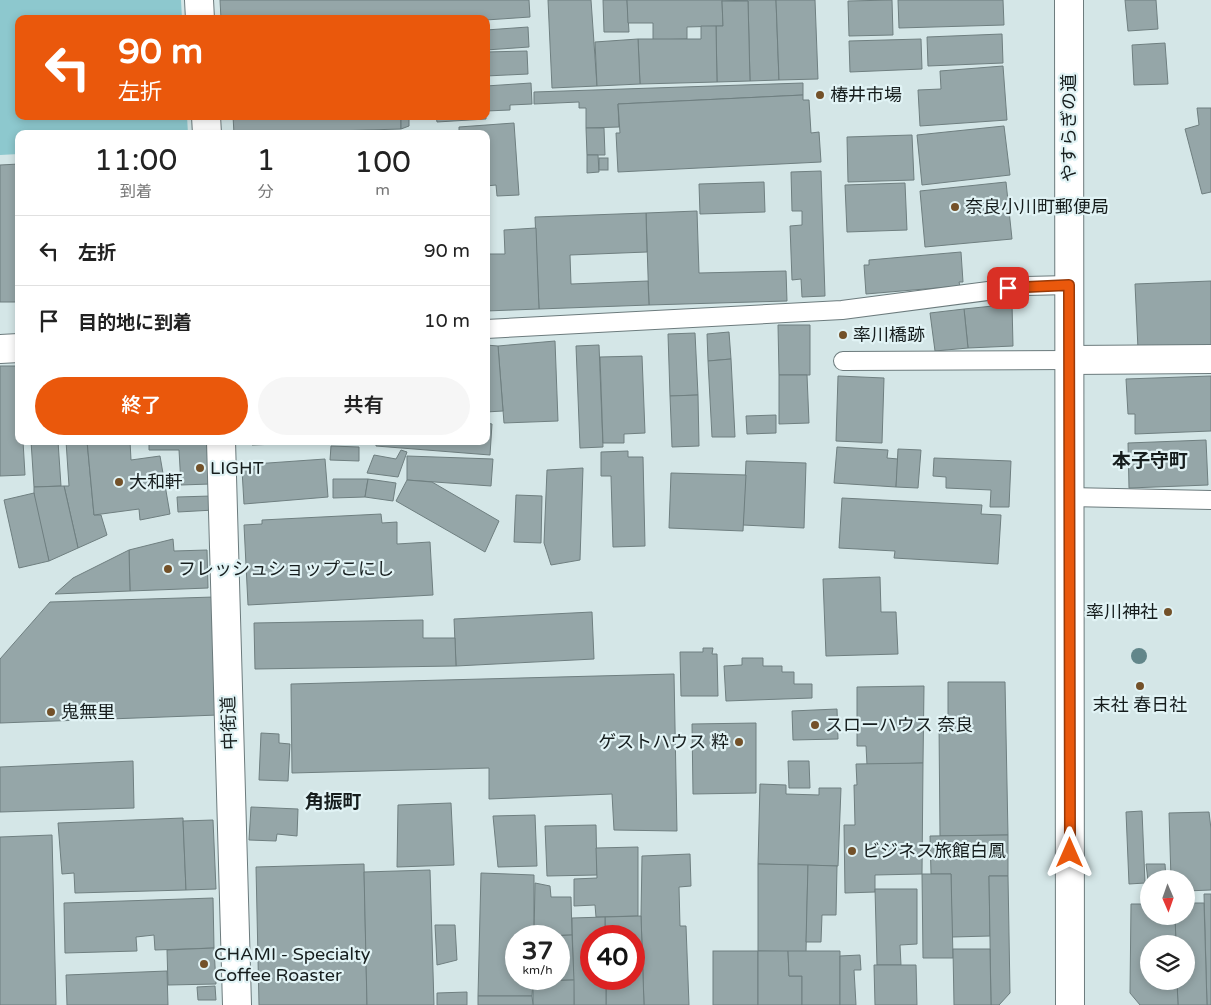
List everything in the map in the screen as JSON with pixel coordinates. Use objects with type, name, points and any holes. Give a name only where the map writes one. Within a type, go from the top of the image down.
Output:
[{"type":"street","points":[[199,0],[200,15]]},
{"type":"street","name":"やすらぎの道","points":[[1069,0],[1070,1005]]},
{"type":"street","points":[[0,349],[15,348]]},
{"type":"street","points":[[1069,360],[1211,359]]},
{"type":"street","name":"中街道","points":[[221,445],[237,1005]]},
{"type":"lane","points":[[490,329],[842,310],[1026,286],[1069,285]]},
{"type":"lane","points":[[843,361],[1069,360]]},
{"type":"lane","points":[[1070,496],[1211,500]]},
{"type":"shaded area","points":[[0,0],[181,0],[182,15],[15,15],[15,120],[187,120],[188,130],[15,130],[15,154],[0,155]]},
{"type":"building","points":[[220,0],[529,0],[530,17],[490,20],[490,15],[221,15]]},
{"type":"building","points":[[548,0],[591,0],[597,86],[552,88]]},
{"type":"building","points":[[603,0],[627,0],[629,32],[604,32]]},
{"type":"building","points":[[627,0],[722,0],[723,26],[687,27],[687,39],[653,40],[653,23],[628,23]]},
{"type":"building","points":[[722,0],[776,0],[779,80],[750,81],[748,1]]},
{"type":"building","points":[[776,0],[815,0],[818,79],[779,80]]},
{"type":"building","points":[[892,0],[893,35],[849,36],[848,1]]},
{"type":"building","points":[[898,0],[1003,0],[1004,25],[899,28]]},
{"type":"building","points":[[1125,0],[1156,0],[1158,29],[1128,31]]},
{"type":"building","points":[[722,1],[748,1],[750,81],[717,82],[716,26],[723,26]]},
{"type":"building","points":[[701,26],[716,26],[717,82],[640,84],[638,39],[701,39]]},
{"type":"building","points":[[528,27],[529,47],[490,50],[490,30]]},
{"type":"building","points":[[1002,34],[1003,63],[928,66],[927,37]]},
{"type":"building","points":[[638,39],[640,84],[597,86],[595,42]]},
{"type":"building","points":[[921,39],[922,69],[850,72],[849,41]]},
{"type":"building","points":[[1165,43],[1168,84],[1134,85],[1132,45]]},
{"type":"building","points":[[527,51],[528,74],[490,76],[490,52]]},
{"type":"building","points":[[1003,66],[1007,120],[920,126],[918,90],[941,89],[940,71]]},
{"type":"building","points":[[531,83],[532,104],[510,105],[510,110],[490,111],[490,86]]},
{"type":"building","points":[[803,83],[803,95],[618,104],[619,127],[586,128],[586,108],[579,108],[579,102],[534,104],[534,92]]},
{"type":"building","points":[[803,95],[803,100],[809,100],[811,133],[819,132],[821,162],[618,172],[616,133],[620,133],[618,104]]},
{"type":"building","points":[[1197,108],[1211,108],[1211,192],[1202,194],[1185,129],[1199,125]]},
{"type":"building","points":[[233,120],[401,120],[401,129],[234,130]]},
{"type":"building","points":[[401,120],[409,120],[409,126],[401,129]]},
{"type":"building","points":[[437,120],[470,120],[437,122]]},
{"type":"building","points":[[514,123],[519,195],[497,196],[496,185],[490,186],[490,130],[459,130],[459,127]]},
{"type":"building","points":[[1004,126],[1010,175],[922,185],[917,135]]},
{"type":"building","points":[[586,128],[604,128],[605,155],[587,155]]},
{"type":"building","points":[[912,135],[914,180],[848,182],[847,137]]},
{"type":"building","points":[[587,155],[598,155],[599,172],[587,173]]},
{"type":"building","points":[[599,158],[608,158],[608,170],[599,170]]},
{"type":"building","points":[[15,164],[15,302],[0,302],[0,165]]},
{"type":"building","points":[[821,171],[825,296],[802,297],[801,279],[792,280],[790,226],[802,225],[802,211],[792,211],[791,172]]},
{"type":"building","points":[[764,182],[765,212],[700,214],[699,184]]},
{"type":"building","points":[[1006,182],[1012,239],[925,247],[920,191]]},
{"type":"building","points":[[905,183],[907,230],[847,232],[845,185]]},
{"type":"building","points":[[697,211],[699,273],[786,271],[787,301],[649,305],[646,213]]},
{"type":"building","points":[[646,213],[647,252],[570,255],[571,284],[648,281],[649,305],[539,309],[535,217]]},
{"type":"building","points":[[536,228],[539,309],[490,311],[490,254],[505,254],[504,230]]},
{"type":"building","points":[[961,252],[963,282],[959,282],[960,286],[866,294],[864,265],[869,265],[869,260]]},
{"type":"building","points":[[1211,281],[1211,347],[1138,349],[1135,284]]},
{"type":"building","points":[[1012,304],[1013,346],[968,348],[964,309]]},
{"type":"building","points":[[964,309],[968,348],[935,351],[930,313]]},
{"type":"building","points":[[778,325],[810,325],[810,375],[779,375]]},
{"type":"building","points":[[729,332],[731,359],[708,361],[707,334]]},
{"type":"building","points":[[695,333],[698,395],[670,396],[668,334]]},
{"type":"building","points":[[555,341],[558,421],[504,423],[498,346]]},
{"type":"building","points":[[490,345],[498,346],[503,411],[490,412]]},
{"type":"building","points":[[599,345],[603,447],[580,448],[576,346]]},
{"type":"building","points":[[642,356],[645,433],[624,434],[624,443],[603,443],[600,357]]},
{"type":"building","points":[[731,359],[735,437],[712,437],[708,361]]},
{"type":"building","points":[[0,366],[15,366],[15,445],[23,445],[25,475],[0,476]]},
{"type":"building","points":[[779,375],[807,375],[809,423],[779,424]]},
{"type":"building","points":[[838,376],[884,378],[882,443],[836,441]]},
{"type":"building","points":[[1211,376],[1211,431],[1135,434],[1135,414],[1128,414],[1126,379]]},
{"type":"building","points":[[698,395],[699,446],[672,447],[670,396]]},
{"type":"building","points":[[776,415],[776,433],[747,434],[746,416]]},
{"type":"building","points":[[490,424],[492,424],[490,455],[376,446],[490,445]]},
{"type":"building","points":[[1206,440],[1208,485],[1129,488],[1128,443]]},
{"type":"building","points":[[31,445],[58,445],[61,486],[34,487]]},
{"type":"building","points":[[66,445],[87,445],[94,515],[101,515],[107,535],[78,548],[64,486],[69,486]]},
{"type":"building","points":[[87,445],[130,445],[131,460],[160,456],[170,514],[140,520],[139,509],[94,515]]},
{"type":"building","points":[[149,445],[209,445],[210,484],[181,485],[179,450],[149,450]]},
{"type":"building","points":[[331,446],[359,447],[359,461],[330,460]]},
{"type":"building","points":[[837,447],[888,450],[887,458],[898,459],[896,487],[834,483]]},
{"type":"building","points":[[898,449],[921,450],[918,488],[896,487]]},
{"type":"building","points":[[401,450],[407,452],[398,477],[367,473],[374,455],[396,459]]},
{"type":"building","points":[[628,451],[628,457],[643,457],[645,546],[613,547],[611,476],[601,476],[601,452]]},
{"type":"building","points":[[407,456],[493,459],[491,486],[407,480]]},
{"type":"building","points":[[934,458],[1011,461],[1009,507],[990,507],[991,490],[946,488],[946,477],[933,476]]},
{"type":"building","points":[[325,459],[328,497],[244,504],[242,470],[254,469],[254,464]]},
{"type":"building","points":[[746,461],[806,463],[804,528],[743,525]]},
{"type":"building","points":[[583,468],[580,560],[551,565],[544,543],[547,470]]},
{"type":"building","points":[[671,473],[746,475],[743,531],[669,528]]},
{"type":"building","points":[[333,479],[368,479],[365,497],[333,498]]},
{"type":"building","points":[[368,479],[396,483],[393,501],[365,497]]},
{"type":"building","points":[[407,480],[432,482],[499,521],[485,552],[396,501]]},
{"type":"building","points":[[64,486],[78,548],[49,561],[34,499],[34,487]]},
{"type":"building","points":[[34,493],[49,561],[19,568],[4,500]]},
{"type":"building","points":[[516,495],[542,496],[541,543],[514,542]]},
{"type":"building","points":[[211,496],[214,510],[178,512],[177,497]]},
{"type":"building","points":[[842,498],[982,505],[981,514],[1001,515],[998,564],[894,558],[895,551],[839,548]]},
{"type":"building","points":[[381,514],[382,523],[397,522],[397,544],[430,542],[433,595],[248,605],[244,525],[262,524],[262,520]]},
{"type":"building","name":"フレッシュショップこにし","points":[[173,539],[174,551],[207,550],[208,588],[130,591],[129,550]]},
{"type":"building","points":[[129,550],[130,591],[55,594],[73,578]]},
{"type":"building","points":[[880,577],[881,612],[896,612],[898,654],[826,656],[823,579]]},
{"type":"building","points":[[214,597],[218,715],[0,723],[0,659],[50,602]]},
{"type":"building","points":[[592,612],[594,659],[456,666],[454,619]]},
{"type":"building","points":[[423,620],[423,638],[455,638],[456,666],[255,669],[254,623]]},
{"type":"building","points":[[703,648],[713,648],[712,654],[717,654],[718,696],[681,696],[680,652],[703,652]]},
{"type":"building","points":[[742,658],[763,658],[763,666],[782,666],[782,672],[794,672],[794,684],[812,684],[812,698],[726,701],[724,666],[742,665]]},
{"type":"building","points":[[674,674],[677,831],[614,830],[612,794],[489,799],[489,768],[292,773],[291,684]]},
{"type":"building","points":[[948,682],[1005,682],[1008,835],[940,836],[939,723],[948,723]]},
{"type":"building","points":[[924,686],[923,763],[867,765],[866,746],[857,746],[857,687]]},
{"type":"building","name":"スローハウス 奈良","points":[[837,709],[838,739],[793,740],[792,711]]},
{"type":"building","points":[[756,723],[756,793],[693,794],[692,724]]},
{"type":"building","points":[[261,733],[279,734],[279,743],[290,744],[288,781],[259,780]]},
{"type":"building","points":[[133,761],[134,808],[0,812],[0,767]]},
{"type":"building","points":[[788,761],[809,761],[810,788],[789,788]]},
{"type":"building","points":[[923,763],[922,874],[875,875],[875,892],[845,893],[844,825],[855,825],[854,785],[857,785],[856,764]]},
{"type":"building","points":[[760,784],[786,785],[786,794],[819,795],[819,788],[841,788],[838,866],[758,864]]},
{"type":"building","points":[[451,803],[454,865],[397,867],[398,805]]},
{"type":"building","points":[[251,807],[298,809],[297,836],[277,834],[276,841],[249,840]]},
{"type":"building","points":[[1142,811],[1144,870],[1140,870],[1140,883],[1129,884],[1126,812]]},
{"type":"building","points":[[1209,812],[1211,829],[1211,890],[1195,891],[1195,870],[1171,870],[1169,813]]},
{"type":"building","points":[[535,815],[537,866],[498,867],[493,816]]},
{"type":"building","points":[[183,818],[186,890],[75,893],[74,873],[62,874],[58,823]]},
{"type":"building","points":[[213,820],[216,889],[186,890],[183,821]]},
{"type":"building","points":[[596,825],[597,875],[547,876],[545,826]]},
{"type":"building","points":[[52,835],[56,1005],[0,1005],[0,837]]},
{"type":"building","points":[[1008,835],[1008,876],[989,876],[990,936],[952,937],[951,874],[931,874],[930,836]]},
{"type":"building","points":[[638,847],[638,916],[596,917],[595,905],[574,906],[574,879],[597,878],[596,848]]},
{"type":"building","points":[[690,854],[691,886],[679,887],[680,926],[686,926],[689,1005],[644,1005],[645,925],[641,925],[642,856]]},
{"type":"building","points":[[364,864],[367,1005],[259,1005],[256,867]]},
{"type":"building","points":[[758,864],[808,865],[806,952],[758,951]]},
{"type":"building","points":[[1146,864],[1165,864],[1165,870],[1147,870]]},
{"type":"building","points":[[808,865],[837,866],[836,915],[822,915],[821,942],[806,942]]},
{"type":"building","points":[[430,870],[434,1005],[367,1005],[364,872]]},
{"type":"building","points":[[481,873],[534,875],[534,925],[505,925],[505,990],[532,990],[532,996],[478,996]]},
{"type":"building","points":[[922,874],[951,874],[953,958],[923,958]]},
{"type":"building","points":[[989,876],[1008,876],[1010,993],[999,1005],[991,1005]]},
{"type":"building","points":[[535,883],[550,886],[551,897],[571,897],[572,935],[570,935],[570,925],[534,925]]},
{"type":"building","points":[[875,889],[917,889],[917,944],[900,945],[901,965],[877,965]]},
{"type":"building","points":[[1204,894],[1211,894],[1211,1005],[1207,1005]]},
{"type":"building","points":[[213,898],[214,948],[155,950],[154,935],[136,937],[137,951],[65,953],[64,903]]},
{"type":"building","points":[[1195,903],[1204,903],[1207,1005],[1178,1005],[1177,990],[1195,990],[1195,935],[1176,935],[1175,925],[1195,925]]},
{"type":"building","points":[[1131,904],[1140,904],[1140,925],[1175,925],[1176,935],[1140,935],[1140,990],[1177,990],[1178,1005],[1140,1005],[1130,993]]},
{"type":"building","points":[[641,916],[641,925],[605,925],[605,917]]},
{"type":"building","points":[[605,917],[605,925],[580,925],[580,990],[606,990],[606,1005],[574,1005],[572,918]]},
{"type":"building","points":[[435,925],[455,925],[457,960],[437,965]]},
{"type":"building","points":[[570,935],[572,935],[574,980],[570,980]]},
{"type":"building","points":[[214,948],[216,984],[168,985],[167,950]]},
{"type":"building","points":[[953,949],[990,949],[991,1005],[954,1005]]},
{"type":"building","points":[[713,951],[758,951],[758,1005],[713,1005]]},
{"type":"building","points":[[758,951],[788,951],[789,976],[802,976],[802,1005],[758,1005]]},
{"type":"building","points":[[788,951],[840,951],[840,1005],[802,1005],[802,976],[789,976]]},
{"type":"building","points":[[860,955],[861,970],[854,970],[856,1005],[840,1005],[840,956]]},
{"type":"building","points":[[874,965],[916,965],[917,1005],[875,1005]]},
{"type":"building","points":[[167,971],[168,1005],[67,1005],[66,975]]},
{"type":"building","points":[[570,980],[574,980],[574,1005],[533,1005],[533,990],[570,990]]},
{"type":"building","points":[[215,986],[216,1000],[198,1000],[197,987]]},
{"type":"building","points":[[606,990],[643,990],[644,1005],[606,1005]]},
{"type":"building","points":[[467,992],[467,1005],[437,1005],[437,993]]},
{"type":"building","points":[[478,996],[532,996],[533,1005],[478,1005]]},
{"type":"place","name":"椿井市場","points":[[820,95]]},
{"type":"place","name":"奈良小川町郵便局","points":[[955,207]]},
{"type":"place","name":"率川橋跡","points":[[843,335]]},
{"type":"place","name":"LIGHT","points":[[200,468]]},
{"type":"place","name":"大和軒","points":[[119,482]]},
{"type":"place","name":"フレッシュショップこにし","points":[[168,569]]},
{"type":"place","name":"率川神社","points":[[1168,612]]},
{"type":"place","name":"末社 春日社","points":[[1140,686]]},
{"type":"place","name":"鬼無里","points":[[51,712]]},
{"type":"place","name":"スローハウス 奈良","points":[[815,725]]},
{"type":"place","name":"ゲストハウス 粋","points":[[739,742]]},
{"type":"place","name":"ビジネス旅館白鳳","points":[[852,851]]},
{"type":"place","name":"CHAMI - Specialty Coffee Roaster","points":[[204,964]]},
{"type":"district","name":"本子守町","points":[[1150,461]]},
{"type":"district","name":"角振町","points":[[333,802]]},
{"type":"route","points":[[1008,288],[1069,285],[1071,549],[1070,853]]}]
